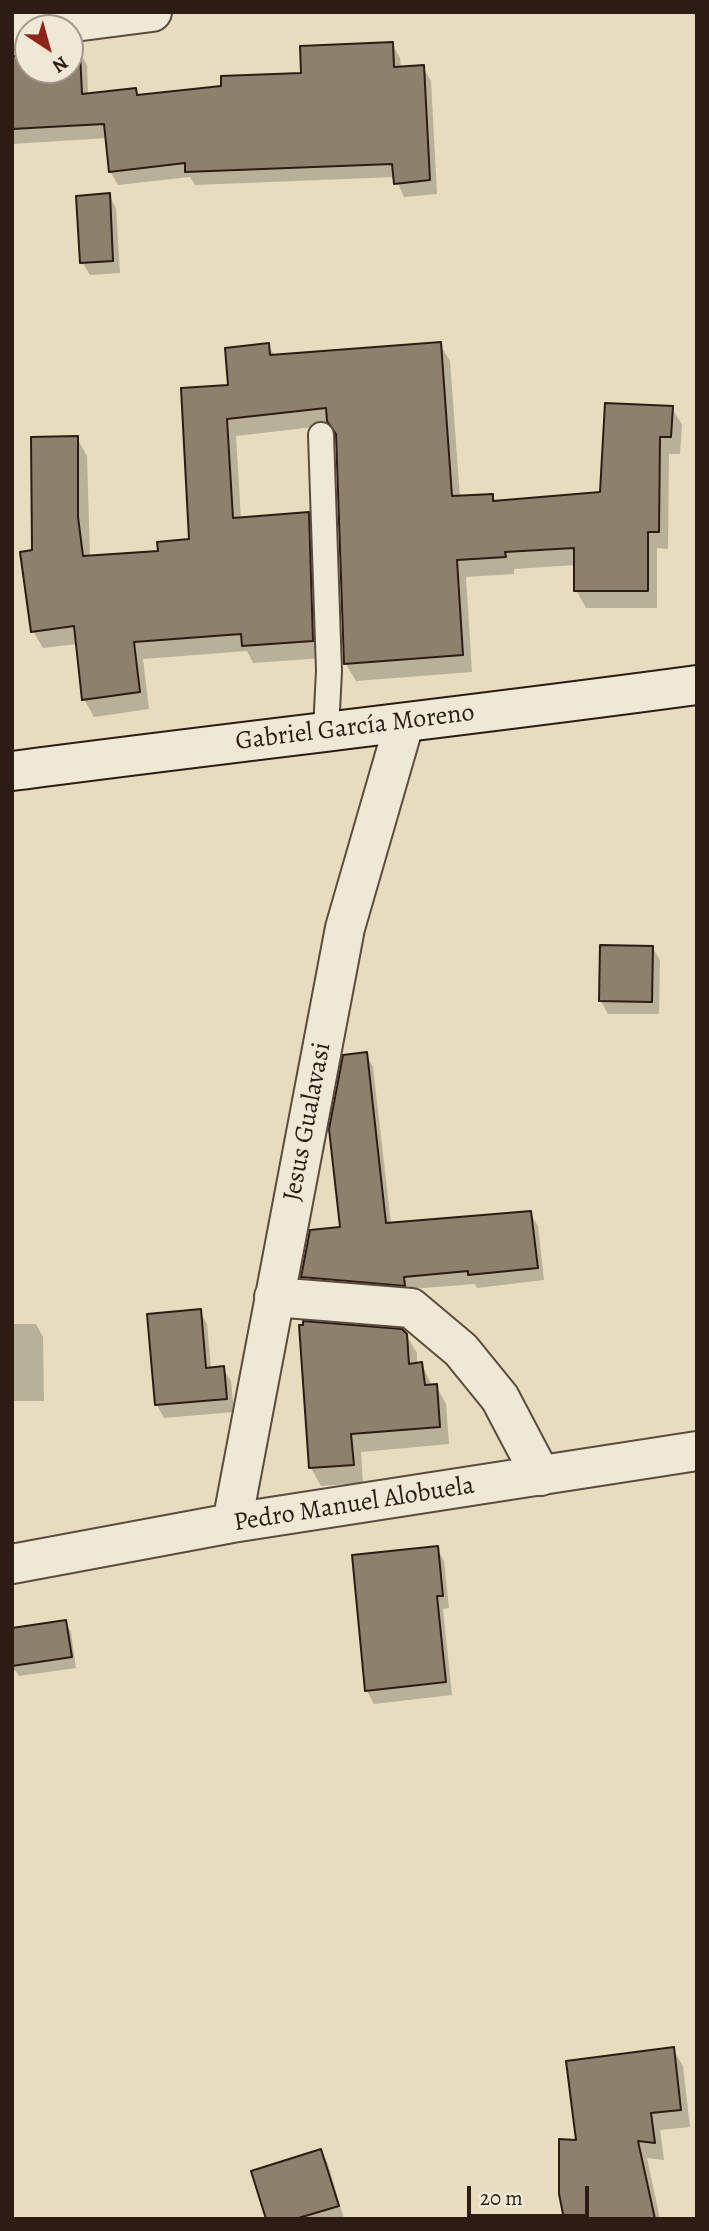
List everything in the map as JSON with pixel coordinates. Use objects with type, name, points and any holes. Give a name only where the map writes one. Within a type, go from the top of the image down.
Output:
[{"type":"street","points":[[12,30],[152,12]]},
{"type":"street","name":"Gabriel García Moreno","points":[[12,771],[326,730],[404,724],[697,685]]},
{"type":"street","name":"Jesus Gualavasi","points":[[232,1523],[345,928],[404,724]]},
{"type":"street","points":[[274,1297],[411,1308],[461,1350],[500,1398],[541,1476]]},
{"type":"street","name":"Pedro Manuel Alobuela","points":[[12,1564],[232,1523],[697,1451]]},
{"type":"lane","points":[[321,435],[329,671],[326,730]]},
{"type":"building","points":[[393,42],[394,67],[424,65],[430,180],[394,184],[392,164],[185,172],[185,163],[109,172],[104,124],[12,129],[12,56],[14,84],[82,84],[82,94],[136,88],[137,95],[221,86],[221,76],[301,73],[300,46]]},
{"type":"building","points":[[110,193],[113,261],[80,263],[76,196]]},
{"type":"building","points":[[441,342],[452,496],[493,494],[493,501],[600,492],[605,403],[673,406],[671,437],[660,437],[659,532],[648,532],[648,591],[574,591],[574,548],[505,552],[506,557],[457,560],[463,655],[344,664],[336,434],[327,421],[326,408],[227,419],[233,518],[309,512],[313,641],[242,646],[241,634],[134,642],[140,692],[82,700],[74,626],[31,632],[20,552],[32,550],[31,437],[78,436],[78,517],[83,556],[158,551],[157,542],[189,539],[181,388],[228,385],[225,348],[269,343],[270,355]]},
{"type":"building","points":[[600,945],[653,946],[652,1002],[599,1001]]},
{"type":"building","points":[[367,1052],[386,1223],[531,1211],[538,1268],[468,1275],[468,1271],[404,1277],[405,1286],[301,1277],[310,1230],[340,1227],[329,1129],[343,1055]]},
{"type":"building","points":[[201,1309],[206,1368],[224,1366],[227,1399],[155,1405],[147,1314]]},
{"type":"building","points":[[303,1321],[402,1329],[407,1334],[409,1364],[422,1362],[425,1385],[437,1384],[440,1427],[351,1434],[354,1465],[309,1468],[299,1325],[303,1325]]},
{"type":"building","points":[[438,1546],[443,1596],[437,1596],[446,1682],[365,1691],[352,1555]]},
{"type":"building","points":[[66,1620],[72,1657],[12,1666],[12,1628]]},
{"type":"building","points":[[674,2047],[681,2110],[651,2113],[655,2143],[638,2141],[655,2219],[564,2219],[559,2194],[559,2139],[576,2140],[566,2061]]},
{"type":"building","points":[[321,2149],[339,2206],[295,2219],[266,2219],[251,2171]]}]
